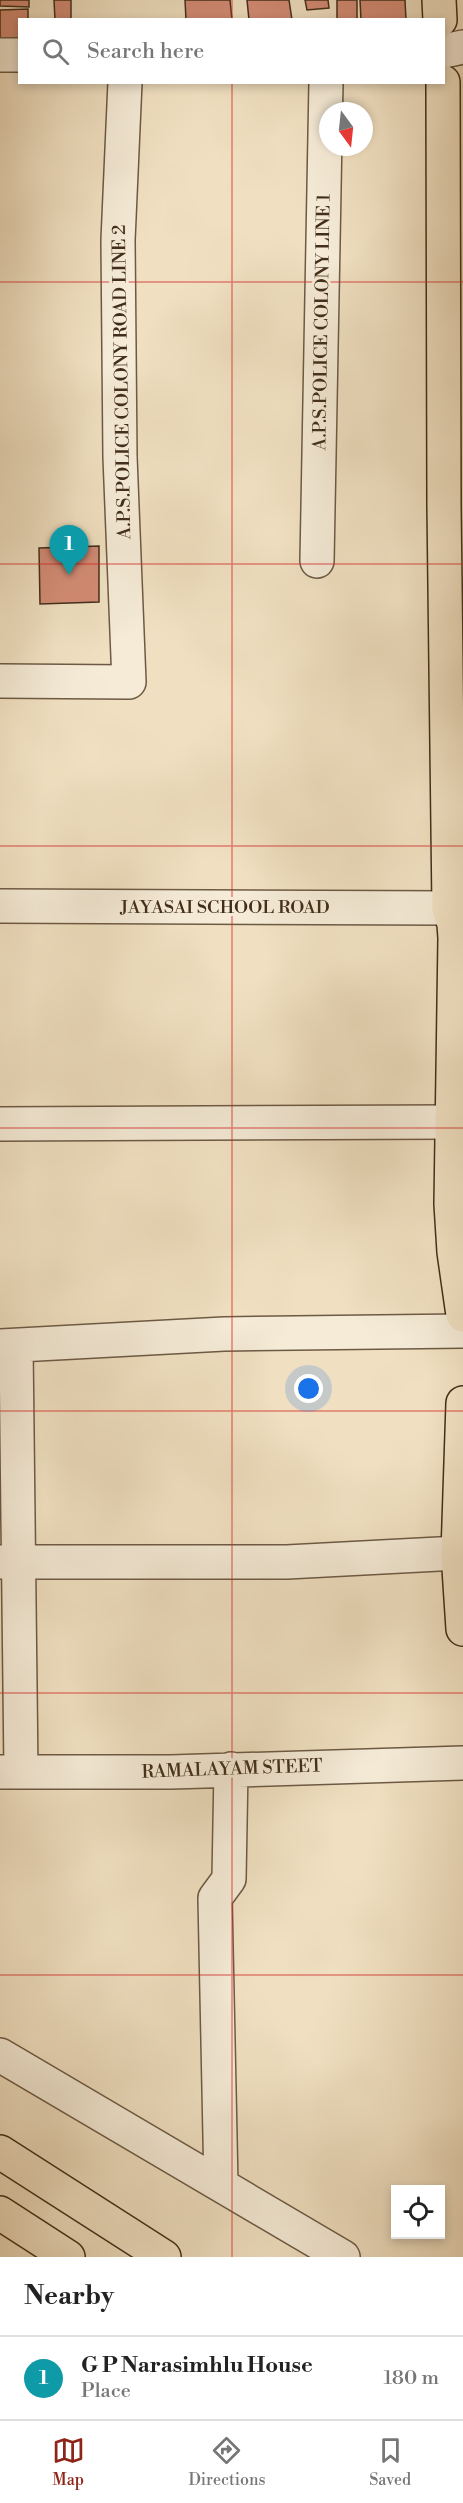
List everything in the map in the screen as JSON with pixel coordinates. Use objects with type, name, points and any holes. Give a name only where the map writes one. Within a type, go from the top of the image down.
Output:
[{"type":"main road","points":[[439,0],[440,18]]},
{"type":"main road","points":[[443,84],[444,505],[459,1038],[451,1122],[457,1204],[454,1252],[463,1315]]},
{"type":"main road","points":[[463,1403],[458,1553],[463,1629]]},
{"type":"main road","points":[[0,2152],[164,2257]]},
{"type":"main road","points":[[0,2213],[68,2257]]},
{"type":"street","points":[[445,51],[463,47]]},
{"type":"street","points":[[0,55],[18,55]]},
{"type":"street","name":"A.P.S.POLICE COLONY ROAD LINE 2","points":[[0,681],[129,682],[120,457],[118,252],[125,84]]},
{"type":"street","name":"A.P.S.POLICE COLONY LINE 1","points":[[317,561],[326,84]]},
{"type":"street","name":"JAYASAI SCHOOL ROAD","points":[[0,906],[456,927]]},
{"type":"street","points":[[0,1124],[451,1122]]},
{"type":"street","points":[[10,1772],[8,1346],[224,1334],[463,1331]]},
{"type":"street","points":[[9,1562],[287,1562],[458,1553]]},
{"type":"street","name":"RAMALAYAM STEET","points":[[10,1772],[463,1763]]},
{"type":"street","points":[[221,2185],[215,1898],[229,1879],[231,1769]]},
{"type":"street","points":[[0,2055],[343,2257]]},
{"type":"building","points":[[0,0],[29,0],[29,7],[0,6]]},
{"type":"building","points":[[54,0],[71,0],[71,18],[55,18]]},
{"type":"building","points":[[185,0],[230,0],[232,18],[186,18]]},
{"type":"building","points":[[247,0],[289,0],[292,18],[249,18]]},
{"type":"building","points":[[305,0],[328,0],[329,8],[307,10]]},
{"type":"building","points":[[337,0],[357,0],[357,18],[337,18]]},
{"type":"building","points":[[360,0],[405,0],[406,18],[361,18]]},
{"type":"building","points":[[28,9],[28,18],[18,18],[18,51],[0,52],[0,10]]},
{"type":"building","points":[[99,546],[99,602],[40,604],[39,548]]},
{"type":"place","name":"G P Narasimhlu House","points":[[69,575]]}]
